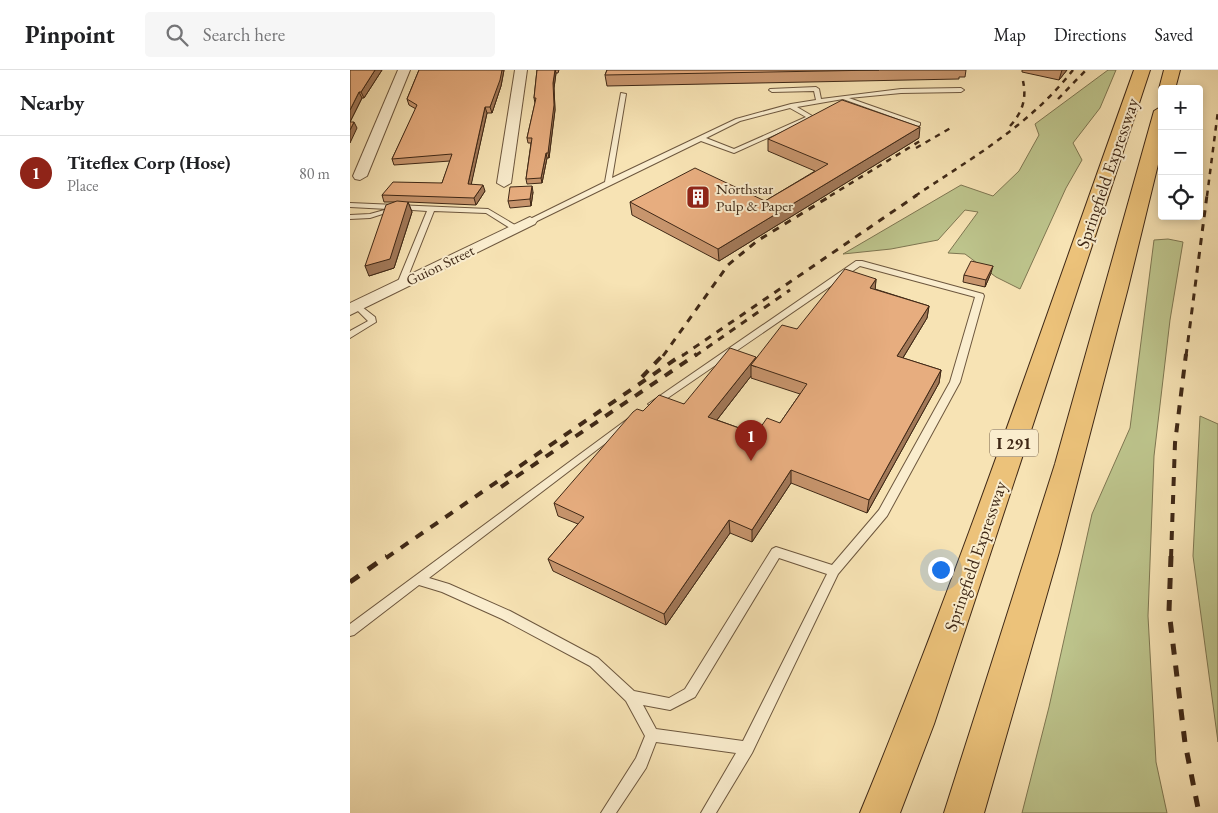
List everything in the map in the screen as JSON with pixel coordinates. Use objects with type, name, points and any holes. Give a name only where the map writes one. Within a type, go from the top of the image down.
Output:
[{"type":"highway","name":"Springfield Expressway","points":[[880,813],[916,724],[981,540],[1142,70]]},
{"type":"highway","points":[[1168,85],[1172,70]]},
{"type":"highway","name":"Springfield Expressway","points":[[964,813],[1013,658],[1107,319],[1158,126]]},
{"type":"street","points":[[360,176],[404,70]]},
{"type":"street","points":[[504,183],[521,70]]},
{"type":"street","name":"Guion Street","points":[[354,308],[530,221]]},
{"type":"lane","points":[[772,90],[816,89],[819,101]]},
{"type":"lane","points":[[530,221],[738,120],[791,106],[843,97],[901,91],[962,90]]},
{"type":"lane","points":[[608,183],[623,94]]},
{"type":"lane","points":[[843,97],[918,124]]},
{"type":"lane","points":[[700,138],[734,151],[811,117],[791,106]]},
{"type":"lane","points":[[350,205],[488,211],[516,228]]},
{"type":"lane","points":[[350,217],[376,215],[402,206]]},
{"type":"lane","points":[[401,284],[432,208]]},
{"type":"lane","points":[[350,631],[580,456],[858,263],[980,296],[955,382],[883,513],[834,571],[747,748],[708,813]]},
{"type":"lane","points":[[350,335],[372,322],[368,314],[354,308]]},
{"type":"lane","points":[[631,697],[670,704],[690,693],[776,552],[834,571]]},
{"type":"lane","points":[[418,580],[445,588],[506,615],[594,662],[631,697],[652,735]]},
{"type":"lane","points":[[652,735],[747,748]]},
{"type":"lane","points":[[608,813],[641,763],[652,735]]},
{"type":"green space","points":[[1108,70],[1116,70],[1100,108],[1073,143],[1082,160],[1066,188],[1020,289],[996,277],[965,254],[948,253],[978,212],[965,210],[938,240],[891,249],[843,254],[961,185],[993,196],[1019,171],[1039,135],[1035,124]]},
{"type":"green space","points":[[1168,239],[1183,242],[1170,320],[1154,456],[1148,616],[1156,762],[1167,813],[1022,813],[1049,707],[1092,514],[1130,428],[1154,240]]},
{"type":"green space","points":[[1200,416],[1218,424],[1218,742],[1193,556]]},
{"type":"building","points":[[350,70],[375,70],[361,92],[359,92],[350,110]]},
{"type":"building","points":[[419,70],[502,70],[490,107],[485,107],[468,184],[483,185],[474,198],[382,195],[393,182],[442,183],[452,154],[392,159],[417,105],[407,99]]},
{"type":"building","points":[[537,70],[555,70],[553,83],[554,105],[548,153],[546,153],[541,178],[526,179],[532,138],[527,138],[536,98],[534,98]]},
{"type":"building","points":[[607,70],[879,70],[605,75]]},
{"type":"building","name":"Northstar Pulp & Paper","points":[[842,100],[920,127],[718,249],[630,202],[695,168],[765,201],[828,164],[768,139]]},
{"type":"building","points":[[350,122],[354,122],[350,130]]},
{"type":"building","points":[[532,186],[530,199],[508,201],[510,187]]},
{"type":"building","points":[[397,201],[408,202],[390,259],[365,266],[386,205]]},
{"type":"building","points":[[971,261],[993,266],[986,280],[964,275]]},
{"type":"building","points":[[845,269],[876,279],[870,288],[929,306],[897,356],[941,370],[869,500],[791,470],[752,530],[729,520],[664,614],[548,559],[584,517],[554,503],[633,412],[637,409],[643,411],[659,395],[684,404],[730,348],[756,357],[708,417],[756,434],[767,418],[780,423],[807,384],[751,365],[782,325],[797,329]]},
{"type":"railway","points":[[915,196],[979,154],[1019,124],[1038,108],[1073,70]]},
{"type":"railway","points":[[1058,99],[1086,70]]},
{"type":"railway","points":[[1010,126],[1018,116],[1024,100],[1023,81]]},
{"type":"railway","points":[[1207,196],[1218,111]]},
{"type":"railway","points":[[916,148],[954,126]]},
{"type":"railway","points":[[830,196],[920,141]]},
{"type":"railway","points":[[663,356],[728,265],[757,241],[832,195]]},
{"type":"railway","points":[[682,356],[917,195]]},
{"type":"railway","points":[[1186,356],[1207,195]]},
{"type":"railway","points":[[695,356],[790,290]]},
{"type":"railway","points":[[642,377],[664,354]]},
{"type":"railway","points":[[386,558],[683,354]]},
{"type":"railway","points":[[501,487],[697,354]]},
{"type":"railway","points":[[1171,558],[1175,443],[1186,354]]},
{"type":"railway","points":[[350,582],[387,556]]},
{"type":"railway","points":[[1171,556],[1169,611],[1185,743],[1199,813]]},
{"type":"place","name":"Northstar Pulp & Paper","points":[[698,197]]},
{"type":"place","name":"Titeflex Corp (Hose)","points":[[751,461]]}]
